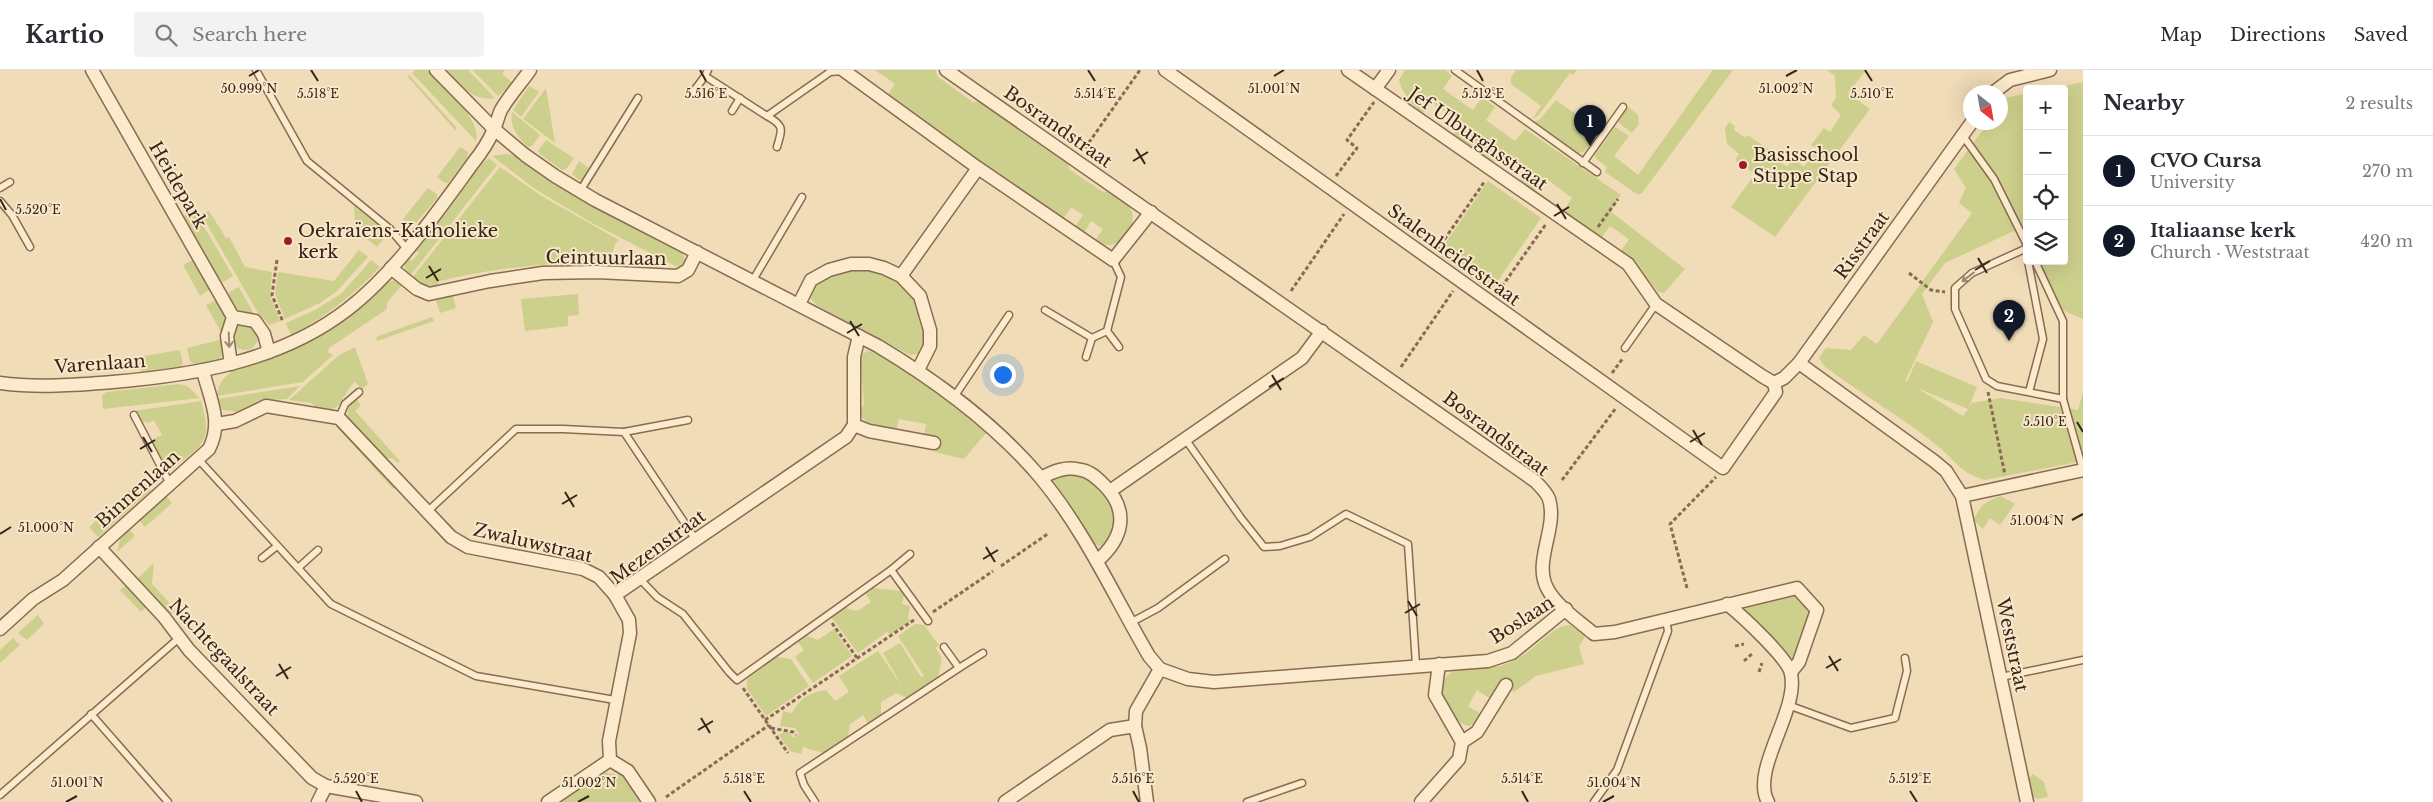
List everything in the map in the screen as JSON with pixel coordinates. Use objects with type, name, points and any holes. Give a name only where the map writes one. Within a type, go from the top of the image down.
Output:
[{"type":"street","name":"Heidepark","points":[[92,70],[233,317]]},
{"type":"street","name":"Ceintuurlaan","points":[[436,70],[494,129],[529,158],[580,191],[859,336],[918,370],[982,417],[1041,478],[1096,561],[1149,656],[1160,669]]},
{"type":"street","points":[[339,418],[266,406],[255,410],[246,417],[217,424],[203,371],[269,352],[326,325],[350,308],[391,268],[474,163],[494,129],[501,110],[530,70]]},
{"type":"street","points":[[843,70],[978,168],[1113,260],[1151,212]]},
{"type":"street","name":"Bosrandstraat","points":[[946,70],[1535,481],[1549,498],[1552,515],[1543,578],[1547,589],[1566,609]]},
{"type":"street","name":"Stalenheidestraat","points":[[1165,70],[1624,398],[1721,471]]},
{"type":"street","name":"Jef Ulburghsstraat","points":[[1348,70],[1376,94],[1628,264],[1656,304],[1774,383]]},
{"type":"street","points":[[1376,94],[1389,70]]},
{"type":"street","points":[[2003,85],[2021,74],[2050,70]]},
{"type":"street","name":"Risstraat","points":[[1774,383],[1784,378],[1799,363],[1967,130]]},
{"type":"street","points":[[901,276],[978,168]]},
{"type":"street","name":"Ceintuurlaan","points":[[391,268],[417,289],[430,294],[543,273],[597,272],[678,276],[688,270],[697,252]]},
{"type":"street","points":[[799,304],[811,280],[836,268],[851,264],[869,264],[884,268],[901,276],[920,296],[930,330],[930,346],[918,370]]},
{"type":"street","points":[[231,364],[227,336],[233,317],[255,321],[264,334],[269,352]]},
{"type":"street","points":[[1110,491],[1302,358],[1322,331]]},
{"type":"street","points":[[859,336],[854,357],[854,425],[869,431],[934,442]]},
{"type":"street","name":"Weststraat","points":[[1799,363],[1934,461],[1946,471],[1962,496],[2027,802]]},
{"type":"street","name":"Varenlaan","points":[[0,383],[19,385],[83,385],[139,381],[203,371]]},
{"type":"street","points":[[1721,471],[1776,392],[1774,383]]},
{"type":"street","name":"Zwaluwstraat","points":[[339,418],[428,511],[451,538],[468,547],[583,569],[599,577],[615,595]]},
{"type":"street","name":"Binnenlaan","points":[[0,629],[33,599],[63,580],[209,449],[215,436],[217,424]]},
{"type":"street","name":"Mezenstraat","points":[[610,760],[609,741],[615,700],[630,633],[629,620],[615,595],[839,443],[846,437],[854,425]]},
{"type":"street","points":[[1041,478],[1064,469],[1083,470],[1096,478],[1110,491],[1118,506],[1121,520],[1118,534],[1111,549],[1096,561]]},
{"type":"street","points":[[1962,496],[2083,470]]},
{"type":"street","name":"Nachtegaalstraat","points":[[99,547],[164,617],[179,638],[236,701],[312,778],[326,786],[416,802]]},
{"type":"street","name":"Boslaan","points":[[1160,669],[1188,679],[1214,682],[1416,665],[1488,661],[1510,654],[1566,609],[1594,634],[1615,632],[1797,588],[1817,610],[1799,662],[1791,672]]},
{"type":"street","points":[[1727,604],[1741,614],[1779,655],[1791,672],[1792,691],[1764,775],[1762,800]]},
{"type":"street","points":[[1421,802],[1459,758],[1462,742],[1435,695],[1439,664]]},
{"type":"street","points":[[1147,802],[1140,748],[1135,726],[1136,711],[1160,669]]},
{"type":"street","points":[[1462,742],[1477,732],[1506,685]]},
{"type":"street","points":[[1005,802],[1110,730],[1135,726]]},
{"type":"street","points":[[548,802],[610,760],[628,772],[649,802]]},
{"type":"street","points":[[318,802],[326,786]]},
{"type":"lane","points":[[256,70],[307,161],[390,229],[406,249]]},
{"type":"lane","points":[[768,116],[830,72],[843,70]]},
{"type":"lane","points":[[1454,70],[1596,172]]},
{"type":"lane","points":[[692,92],[707,73],[740,98],[779,123],[782,129],[777,147]]},
{"type":"lane","points":[[580,191],[638,98]]},
{"type":"lane","points":[[732,111],[740,98]]},
{"type":"lane","points":[[1583,163],[1623,106]]},
{"type":"lane","points":[[1963,136],[1994,179],[2023,238]]},
{"type":"lane","points":[[0,188],[10,182]]},
{"type":"lane","points":[[753,280],[802,197]]},
{"type":"lane","points":[[0,200],[12,215],[30,247]]},
{"type":"lane","points":[[2023,248],[1972,273],[1955,288],[1955,308],[1986,379],[1997,386],[2063,398]]},
{"type":"lane","points":[[1107,331],[1121,277],[1113,260]]},
{"type":"lane","points":[[2029,265],[2042,338],[2029,392]]},
{"type":"lane","points":[[2037,265],[2063,321],[2063,398],[2083,470]]},
{"type":"lane","points":[[1625,348],[1656,304]]},
{"type":"lane","points":[[1045,310],[1092,338]]},
{"type":"lane","points":[[954,397],[1009,315]]},
{"type":"lane","points":[[1086,357],[1092,338],[1107,331]]},
{"type":"lane","points":[[1107,331],[1119,347]]},
{"type":"lane","points":[[339,418],[345,404],[359,392]]},
{"type":"lane","points":[[134,415],[170,484]]},
{"type":"lane","points":[[428,511],[516,429],[624,432],[688,420]]},
{"type":"lane","points":[[624,432],[696,540]]},
{"type":"lane","points":[[1186,440],[1241,518],[1264,547],[1280,546],[1310,537],[1346,514],[1408,544],[1416,665]]},
{"type":"lane","points":[[198,459],[331,604],[476,676],[615,700]]},
{"type":"lane","points":[[262,558],[278,546]]},
{"type":"lane","points":[[298,568],[318,550]]},
{"type":"lane","points":[[640,579],[656,597],[683,614],[737,680],[891,570],[910,554]]},
{"type":"lane","points":[[1130,623],[1158,608],[1225,559]]},
{"type":"lane","points":[[891,570],[928,621]]},
{"type":"lane","points":[[1594,802],[1617,770],[1668,631],[1666,620]]},
{"type":"lane","points":[[0,796],[179,638]]},
{"type":"lane","points":[[944,647],[959,668]]},
{"type":"lane","points":[[815,802],[800,773],[983,653]]},
{"type":"lane","points":[[1788,705],[1851,728],[1895,718],[1907,671],[1905,658]]},
{"type":"lane","points":[[2001,677],[2083,660]]},
{"type":"lane","points":[[91,714],[168,802]]},
{"type":"lane","points":[[1247,802],[1302,783]]},
{"type":"path","points":[[1085,148],[1140,70]]},
{"type":"path","points":[[1333,181],[1357,148],[1347,140],[1376,94]]},
{"type":"path","points":[[1435,253],[1488,176]]},
{"type":"path","points":[[1595,232],[1618,199]]},
{"type":"path","points":[[1291,291],[1347,209]]},
{"type":"path","points":[[1496,294],[1549,219]]},
{"type":"path","points":[[277,260],[272,295],[283,322]]},
{"type":"path","points":[[1909,273],[1931,290],[1955,294]]},
{"type":"path","points":[[1401,367],[1456,286]]},
{"type":"path","points":[[1607,379],[1628,350],[1625,348]]},
{"type":"path","points":[[1986,379],[2006,480]]},
{"type":"path","points":[[1562,480],[1624,398]]},
{"type":"path","points":[[1687,588],[1670,524],[1721,471]]},
{"type":"path","points":[[1001,566],[1049,534]]},
{"type":"path","points":[[931,614],[993,571]]},
{"type":"path","points":[[765,720],[918,618]]},
{"type":"path","points":[[830,620],[858,659]]},
{"type":"path","points":[[1735,646],[1744,644]]},
{"type":"path","points":[[1744,661],[1753,653]]},
{"type":"path","points":[[1759,672],[1762,663]]},
{"type":"path","points":[[740,683],[788,753]]},
{"type":"path","points":[[666,797],[770,727],[794,732],[796,735]]},
{"type":"green space","points":[[415,70],[427,70],[459,103],[473,123],[476,141],[412,73]]},
{"type":"green space","points":[[447,70],[468,70],[495,98],[487,99],[474,95],[463,87]]},
{"type":"green space","points":[[472,70],[505,70],[502,74],[513,83],[498,96]]},
{"type":"green space","points":[[875,70],[935,70],[938,77],[973,102],[980,101],[1068,162],[1069,169],[1103,192],[1109,191],[1126,203],[1133,217],[1127,235],[1111,245],[1095,241],[1103,229],[1091,221],[1084,233],[1075,227],[1083,215],[1071,207],[1063,219],[887,96],[895,84]]},
{"type":"green space","points":[[1405,70],[1446,70],[1452,76],[1443,89],[1473,110],[1482,97],[1495,107],[1486,120],[1515,141],[1525,129],[1621,195],[1610,211],[1685,269],[1664,293],[1658,292],[1636,264],[1621,251],[1629,239],[1610,226],[1601,238],[1563,211],[1572,198],[1544,177],[1534,190],[1519,181],[1528,168],[1503,151],[1493,163],[1453,134],[1461,122],[1431,102],[1423,114],[1408,99],[1403,90],[1399,80]]},
{"type":"green space","points":[[1516,70],[1577,70],[1573,75],[1570,73],[1538,116],[1532,119],[1541,106],[1511,84],[1511,77]]},
{"type":"green space","points":[[1713,70],[1733,70],[1642,193],[1638,195],[1605,172],[1607,167],[1596,159],[1595,155],[1615,127],[1629,136],[1614,156],[1638,175]]},
{"type":"green space","points":[[1827,70],[1866,70],[1848,93],[1870,109],[1775,237],[1731,207],[1755,174],[1735,160],[1739,154],[1727,144],[1725,128],[1729,122],[1735,126],[1734,130],[1745,138],[1748,135],[1775,154],[1775,158],[1787,167],[1793,158],[1804,167],[1817,149],[1811,145],[1824,128],[1830,132],[1841,115],[1831,105],[1836,98],[1835,76]]},
{"type":"green space","points":[[409,75],[456,127],[456,131],[407,76]]},
{"type":"green space","points":[[2083,82],[2083,319],[2053,306],[2034,265],[2068,265],[2068,85]]},
{"type":"green space","points":[[529,86],[539,92],[521,117],[513,110]]},
{"type":"green space","points":[[546,88],[555,143],[523,119]]},
{"type":"green space","points":[[2023,94],[2023,243],[2016,230],[1945,263],[1922,294],[1933,322],[1905,381],[1907,382],[1916,361],[1977,387],[1969,407],[1972,403],[2001,398],[2078,410],[2083,392],[2083,461],[1985,480],[1976,477],[1959,466],[1925,436],[1825,367],[1819,358],[1826,348],[1851,350],[1864,335],[1877,344],[1972,213],[1959,203],[1966,188],[1954,169],[1983,130],[2008,130],[2008,98]],"holes":[[[1917,388],[1968,409],[1963,416]]]},
{"type":"green space","points":[[1556,100],[1600,131],[1584,152],[1578,153],[1534,122],[1540,119]]},
{"type":"green space","points":[[1628,107],[1638,115],[1639,124],[1632,133],[1618,122]]},
{"type":"green space","points":[[512,112],[540,135],[532,146],[528,147],[515,131],[512,123]]},
{"type":"green space","points":[[546,140],[574,158],[566,169],[562,170],[538,151]]},
{"type":"green space","points":[[460,147],[468,152],[467,158],[448,183],[445,183],[437,177]]},
{"type":"green space","points":[[514,155],[564,189],[681,251],[686,261],[681,269],[592,223],[535,189],[492,156]]},
{"type":"green space","points":[[489,158],[497,165],[410,276],[406,272],[406,260],[408,258],[412,261],[419,253],[415,249],[483,163]]},
{"type":"green space","points":[[579,161],[589,168],[583,180],[579,180],[572,174]]},
{"type":"green space","points":[[500,167],[540,195],[619,240],[615,244],[612,254],[618,263],[528,266],[440,281],[436,286],[421,285],[412,278]]},
{"type":"green space","points":[[1488,181],[1541,218],[1491,291],[1438,254]]},
{"type":"green space","points":[[428,188],[437,194],[437,198],[416,223],[410,225],[403,219]]},
{"type":"green space","points":[[354,206],[388,233],[377,247],[367,239],[368,234],[355,223]]},
{"type":"green space","points":[[195,211],[233,276],[223,282],[218,278],[184,219],[185,212]]},
{"type":"green space","points":[[209,211],[226,238],[229,237],[245,267],[272,272],[270,296],[280,321],[269,325],[258,313],[201,214]]},
{"type":"green space","points":[[359,250],[368,257],[337,291],[320,303],[285,319],[275,294],[278,272],[334,281]]},
{"type":"green space","points":[[371,260],[380,267],[360,287],[316,321],[291,335],[286,323],[317,309],[342,293]]},
{"type":"green space","points":[[195,261],[210,289],[200,296],[183,265]]},
{"type":"green space","points":[[859,268],[882,273],[897,279],[914,295],[925,331],[923,345],[919,354],[910,355],[816,305],[809,296],[818,283],[824,279]]},
{"type":"green space","points":[[395,280],[403,284],[387,303],[387,309],[329,348],[328,352],[333,355],[303,382],[217,396],[222,381],[234,370],[279,355],[316,337],[350,314],[386,283]]},
{"type":"green space","points":[[239,287],[255,316],[241,311],[231,302],[229,292]]},
{"type":"green space","points":[[578,294],[579,315],[568,316],[568,326],[525,331],[521,299]]},
{"type":"green space","points":[[453,295],[456,308],[440,313],[436,301],[438,297]]},
{"type":"green space","points":[[217,301],[225,314],[223,336],[206,305]]},
{"type":"green space","points":[[432,317],[434,321],[377,341],[376,337]]},
{"type":"green space","points":[[245,324],[255,327],[258,337],[255,347],[245,350],[235,347],[232,337],[235,327]]},
{"type":"green space","points":[[223,339],[224,353],[218,360],[195,365],[190,361],[187,348]]},
{"type":"green space","points":[[355,347],[368,384],[362,389],[355,382],[337,406],[327,410],[318,409],[311,403],[289,400],[338,356]]},
{"type":"green space","points":[[180,350],[183,364],[181,367],[144,374],[139,369],[137,357]]},
{"type":"green space","points":[[867,351],[879,354],[910,373],[946,399],[986,433],[964,459],[935,452],[938,438],[924,436],[926,424],[899,419],[896,431],[871,425],[861,417],[861,409],[864,404],[860,357]]},
{"type":"green space","points":[[179,384],[187,386],[200,398],[103,409],[102,396],[106,392]]},
{"type":"green space","points":[[300,386],[287,399],[258,401],[237,412],[219,409],[217,399]]},
{"type":"green space","points":[[356,399],[361,405],[355,411],[400,461],[398,463],[392,458],[385,458],[349,419],[349,408]]},
{"type":"green space","points":[[201,401],[206,426],[206,434],[203,441],[199,447],[173,469],[164,467],[153,442],[154,439],[162,435],[154,420],[148,423],[142,421],[134,411]]},
{"type":"green space","points":[[338,424],[396,486],[393,489],[336,426]]},
{"type":"green space","points":[[1058,473],[1073,474],[1089,480],[1103,493],[1108,501],[1113,510],[1115,527],[1113,536],[1102,547],[1095,544],[1053,481]]},
{"type":"green space","points":[[141,480],[151,490],[98,537],[89,527]]},
{"type":"green space","points":[[166,496],[172,503],[145,527],[139,520]]},
{"type":"green space","points":[[2001,496],[2015,504],[2000,525],[1990,518],[1983,529],[1974,520],[1976,515],[1984,504]]},
{"type":"green space","points":[[129,529],[135,536],[117,552],[120,539]]},
{"type":"green space","points":[[154,563],[152,584],[176,610],[173,613],[168,613],[137,579]]},
{"type":"green space","points":[[125,586],[137,593],[148,605],[141,612],[120,590]]},
{"type":"green space","points":[[873,588],[901,591],[904,595],[902,604],[910,606],[908,618],[910,621],[890,635],[887,632],[858,653],[832,618],[845,608],[857,611],[871,602],[866,594]]},
{"type":"green space","points":[[1795,594],[1812,613],[1794,662],[1742,607]]},
{"type":"green space","points":[[38,615],[44,624],[27,640],[18,633]]},
{"type":"green space","points":[[915,624],[924,625],[939,645],[935,648],[942,658],[938,677],[906,698],[896,693],[881,702],[881,715],[868,723],[863,715],[850,724],[848,737],[823,753],[803,747],[801,754],[790,751],[779,735],[784,732],[790,733],[793,738],[799,734],[795,728],[780,726],[783,711],[792,713],[806,697],[826,690],[835,701],[849,692],[839,676],[878,651],[903,688],[883,653],[900,643],[921,677],[924,676],[898,636]]},
{"type":"green space","points":[[1569,625],[1586,635],[1579,647],[1584,664],[1536,676],[1514,692],[1510,689],[1512,684],[1503,680],[1491,699],[1477,690],[1468,706],[1481,714],[1476,723],[1469,726],[1461,723],[1448,709],[1442,691],[1444,682],[1449,674],[1463,668],[1504,665],[1525,654],[1555,630]]},
{"type":"green space","points":[[834,629],[852,656],[813,683],[795,657],[804,650],[798,642],[807,636],[818,640]]},
{"type":"green space","points":[[13,638],[20,645],[0,663],[0,650]]},
{"type":"green space","points":[[777,657],[791,659],[809,686],[766,716],[747,689],[747,679]]},
{"type":"green space","points":[[602,772],[624,776],[642,802],[558,802]]},
{"type":"green space","points":[[2033,774],[2044,782],[2048,797],[2036,799],[2033,796],[2029,779]]},
{"type":"place","name":"CVO Cursa","points":[[1590,146]]},
{"type":"place","name":"Basisschool Stippe Stap","points":[[1743,165]]},
{"type":"place","name":"Oekraïens-Katholieke kerk","points":[[288,241]]},
{"type":"place","name":"Italiaanse kerk","points":[[2009,341]]}]
